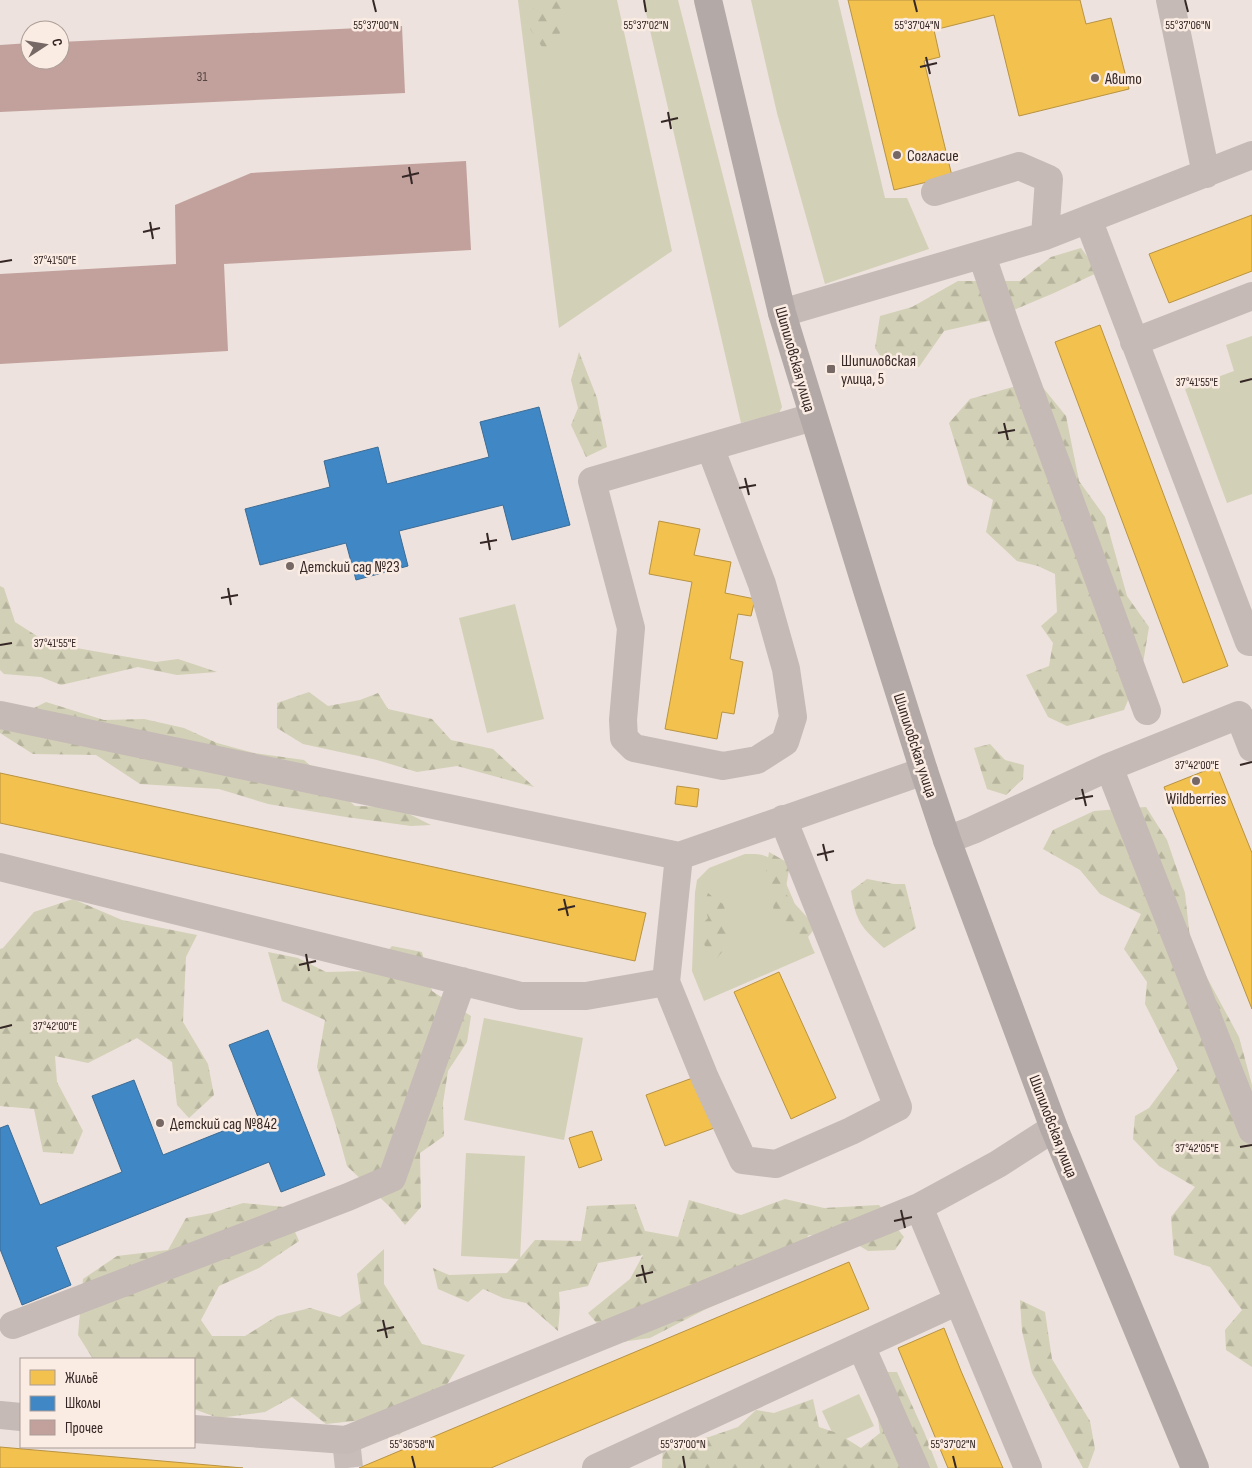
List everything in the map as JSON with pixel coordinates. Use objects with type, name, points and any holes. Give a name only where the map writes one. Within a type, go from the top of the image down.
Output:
[{"type":"main road","name":"Шипиловская улица","points":[[708,0],[782,313],[924,771],[1054,1128],[1194,1468]]},
{"type":"lane","points":[[1170,0],[1206,174]]},
{"type":"lane","points":[[782,313],[1045,236],[1252,155]]},
{"type":"lane","points":[[935,192],[1019,166],[1049,179],[1045,236]]},
{"type":"lane","points":[[1088,219],[1249,642],[1252,642]]},
{"type":"lane","points":[[982,256],[1147,711]]},
{"type":"lane","points":[[1134,342],[1252,296]]},
{"type":"lane","points":[[710,447],[762,584],[786,669],[793,717],[785,742],[757,760],[723,766],[634,748],[624,738],[623,720],[631,628],[592,481],[670,450],[710,447],[813,417]]},
{"type":"lane","points":[[948,840],[1109,767],[1246,713],[1252,748]]},
{"type":"lane","points":[[0,715],[680,856],[924,771]]},
{"type":"lane","points":[[1109,767],[1252,1130]]},
{"type":"lane","points":[[680,856],[666,982],[705,1078],[743,1160],[776,1164],[851,1131],[898,1107],[783,819]]},
{"type":"lane","points":[[0,867],[521,996],[586,996],[666,982]]},
{"type":"lane","points":[[13,1326],[348,1197],[392,1178],[462,981]]},
{"type":"lane","points":[[195,1429],[346,1440],[919,1207],[998,1164],[1054,1128]]},
{"type":"lane","points":[[919,1207],[1028,1468]]},
{"type":"lane","points":[[596,1468],[958,1301]]},
{"type":"lane","points":[[861,1346],[915,1468]]},
{"type":"lane","points":[[0,1415],[20,1417]]},
{"type":"green space","points":[[518,0],[617,0],[672,251],[559,328]]},
{"type":"green space","points":[[534,0],[564,0],[561,30],[550,59],[530,29]]},
{"type":"green space","points":[[643,0],[678,0],[782,407],[779,413],[741,423]]},
{"type":"green space","points":[[751,0],[838,0],[885,198],[907,198],[929,249],[825,284],[777,113]]},
{"type":"green space","points":[[1081,248],[1099,272],[988,321],[944,331],[919,367],[887,366],[875,348],[880,316],[912,307],[958,281],[1020,281],[1051,257]]},
{"type":"green space","points":[[1252,336],[1252,494],[1227,503],[1185,389],[1234,371],[1226,345]]},
{"type":"green space","points":[[579,352],[597,398],[607,447],[586,457],[571,425],[578,408],[571,380]]},
{"type":"green space","points":[[1040,384],[1066,416],[1079,481],[1105,517],[1127,596],[1149,627],[1143,663],[1124,710],[1067,726],[1048,717],[1026,675],[1049,666],[1053,643],[1041,626],[1057,612],[1055,574],[1038,566],[1017,561],[986,532],[993,500],[968,485],[949,423],[970,399],[1013,387]]},
{"type":"green space","points":[[0,586],[4,588],[15,622],[48,643],[156,662],[178,659],[217,672],[177,675],[138,667],[61,685],[41,677],[4,674],[0,670]]},
{"type":"green space","points":[[515,604],[544,719],[487,733],[459,618]]},
{"type":"green space","points":[[309,692],[328,706],[360,700],[378,693],[388,709],[432,719],[451,740],[493,749],[534,787],[457,766],[417,772],[377,760],[303,744],[277,728],[277,703]]},
{"type":"green space","points":[[46,702],[104,720],[144,719],[184,728],[217,743],[254,753],[304,760],[355,806],[395,807],[431,825],[411,826],[268,804],[219,789],[140,784],[96,755],[33,754],[0,733],[0,725]]},
{"type":"green space","points":[[990,744],[1005,760],[1024,765],[1023,779],[1006,795],[987,789],[974,748]]},
{"type":"green space","points":[[1146,807],[1167,840],[1185,893],[1191,948],[1239,1037],[1252,1085],[1252,1367],[1226,1350],[1225,1330],[1242,1310],[1210,1267],[1174,1255],[1171,1217],[1195,1187],[1159,1166],[1133,1139],[1135,1116],[1149,1108],[1178,1069],[1145,1004],[1147,982],[1124,949],[1141,914],[1100,894],[1080,870],[1043,849],[1053,830],[1094,811]]},
{"type":"green space","points":[[769,852],[790,864],[785,893],[816,927],[804,942],[793,923],[774,919],[773,903],[764,883]]},
{"type":"green space","points":[[745,854],[766,856],[777,866],[815,953],[704,1001],[692,971],[697,880],[709,868]]},
{"type":"green space","points":[[867,879],[905,884],[916,928],[884,948],[865,929],[855,910],[851,891]]},
{"type":"green space","points":[[708,893],[723,904],[734,933],[713,963],[697,929],[708,918],[704,903]]},
{"type":"green space","points":[[73,899],[122,920],[197,935],[186,957],[183,1022],[208,1064],[214,1095],[189,1118],[177,1105],[172,1062],[137,1038],[88,1063],[55,1056],[57,1082],[83,1131],[73,1154],[43,1152],[34,1109],[0,1106],[0,949],[3,948],[34,912]]},
{"type":"green space","points":[[392,946],[422,952],[432,991],[471,1016],[467,1042],[448,1071],[443,1103],[444,1136],[420,1153],[421,1207],[405,1225],[391,1208],[347,1166],[317,1067],[325,1020],[282,1001],[268,952],[298,958],[326,972],[370,971]]},
{"type":"green space","points":[[484,1018],[583,1038],[564,1140],[464,1120]]},
{"type":"green space","points":[[466,1153],[525,1156],[520,1259],[461,1256]]},
{"type":"green space","points":[[785,1199],[824,1208],[879,1205],[904,1237],[895,1250],[868,1251],[855,1243],[809,1235],[767,1283],[706,1309],[650,1338],[614,1343],[588,1313],[630,1279],[643,1255],[598,1263],[588,1286],[559,1292],[558,1331],[526,1303],[503,1298],[483,1289],[468,1302],[438,1289],[433,1268],[449,1275],[507,1273],[535,1240],[581,1241],[587,1206],[635,1204],[645,1231],[678,1237],[689,1200],[741,1215]]},
{"type":"green space","points":[[243,1203],[284,1207],[299,1241],[259,1268],[219,1286],[201,1320],[212,1336],[245,1336],[277,1316],[310,1308],[340,1317],[361,1303],[357,1274],[384,1249],[384,1284],[422,1344],[465,1355],[443,1391],[399,1435],[373,1419],[326,1424],[292,1397],[265,1412],[218,1418],[195,1409],[195,1358],[92,1358],[78,1335],[83,1279],[117,1256],[168,1250],[186,1218],[212,1213]]},
{"type":"green space","points":[[1020,1300],[1045,1312],[1052,1359],[1090,1421],[1095,1449],[1088,1468],[1083,1468],[1032,1373],[1022,1331]]},
{"type":"green space","points":[[888,1372],[897,1372],[938,1468],[662,1468],[663,1445],[709,1437],[738,1427],[756,1410],[774,1413],[813,1399],[819,1427],[837,1433],[861,1448],[880,1433],[878,1419]]},
{"type":"green space","points":[[859,1394],[874,1426],[837,1443],[822,1411]]},
{"type":"building: Жильё","points":[[848,0],[1080,0],[1086,24],[1111,18],[1129,89],[1019,116],[994,15],[934,30],[940,57],[924,61],[952,176],[894,190]]},
{"type":"building: Жильё","points":[[1252,215],[1252,271],[1169,303],[1149,254]]},
{"type":"building: Жильё","points":[[1100,325],[1228,666],[1183,683],[1055,342]]},
{"type":"building: Жильё","points":[[659,521],[700,529],[694,555],[731,562],[725,593],[755,599],[751,616],[738,614],[730,659],[743,662],[734,714],[722,712],[717,739],[665,729],[692,582],[649,574]]},
{"type":"building: Жильё","points":[[1217,766],[1252,853],[1252,1009],[1164,787]]},
{"type":"building: Жильё","points":[[0,773],[646,913],[635,961],[0,823]]},
{"type":"building: Жильё","points":[[677,786],[699,789],[697,807],[675,804]]},
{"type":"building: Жильё","points":[[779,972],[836,1098],[791,1119],[734,992]]},
{"type":"building: Жильё","points":[[698,1076],[717,1127],[665,1146],[646,1095]]},
{"type":"building: Жильё","points":[[592,1131],[602,1160],[579,1168],[569,1138]]},
{"type":"building: Жильё","points":[[849,1262],[869,1309],[491,1468],[359,1468]]},
{"type":"building: Жильё","points":[[944,1328],[1003,1468],[948,1468],[898,1348]]},
{"type":"building: Жильё","points":[[0,1447],[243,1468],[0,1468]]},
{"type":"building: Школы","points":[[539,407],[570,525],[512,540],[503,505],[399,531],[408,566],[356,580],[346,543],[260,565],[245,509],[330,487],[324,461],[378,447],[387,484],[489,457],[480,422]]},
{"type":"building: Школы","points":[[268,1030],[325,1175],[281,1192],[269,1162],[56,1247],[71,1285],[22,1305],[0,1249],[0,1128],[8,1125],[40,1205],[122,1172],[92,1096],[134,1080],[163,1155],[258,1117],[229,1045]]},
{"type":"building: Прочее","points":[[402,26],[405,93],[0,112],[0,45],[20,44],[20,70],[70,70],[70,42]]},
{"type":"building: Прочее","points":[[466,161],[471,250],[224,264],[228,351],[0,364],[0,274],[176,264],[175,205],[251,173]]},
{"type":"tunnel","points":[[346,1440],[349,1468]]},
{"type":"place","name":"Авито","points":[[1095,78]]},
{"type":"place","name":"Согласие","points":[[897,155]]},
{"type":"place","name":"Шипиловская улица, 5","points":[[831,369]]},
{"type":"place","name":"Детский сад №23","points":[[290,566]]},
{"type":"place","name":"Wildberries","points":[[1196,781]]},
{"type":"place","name":"Детский сад №842","points":[[160,1123]]}]
